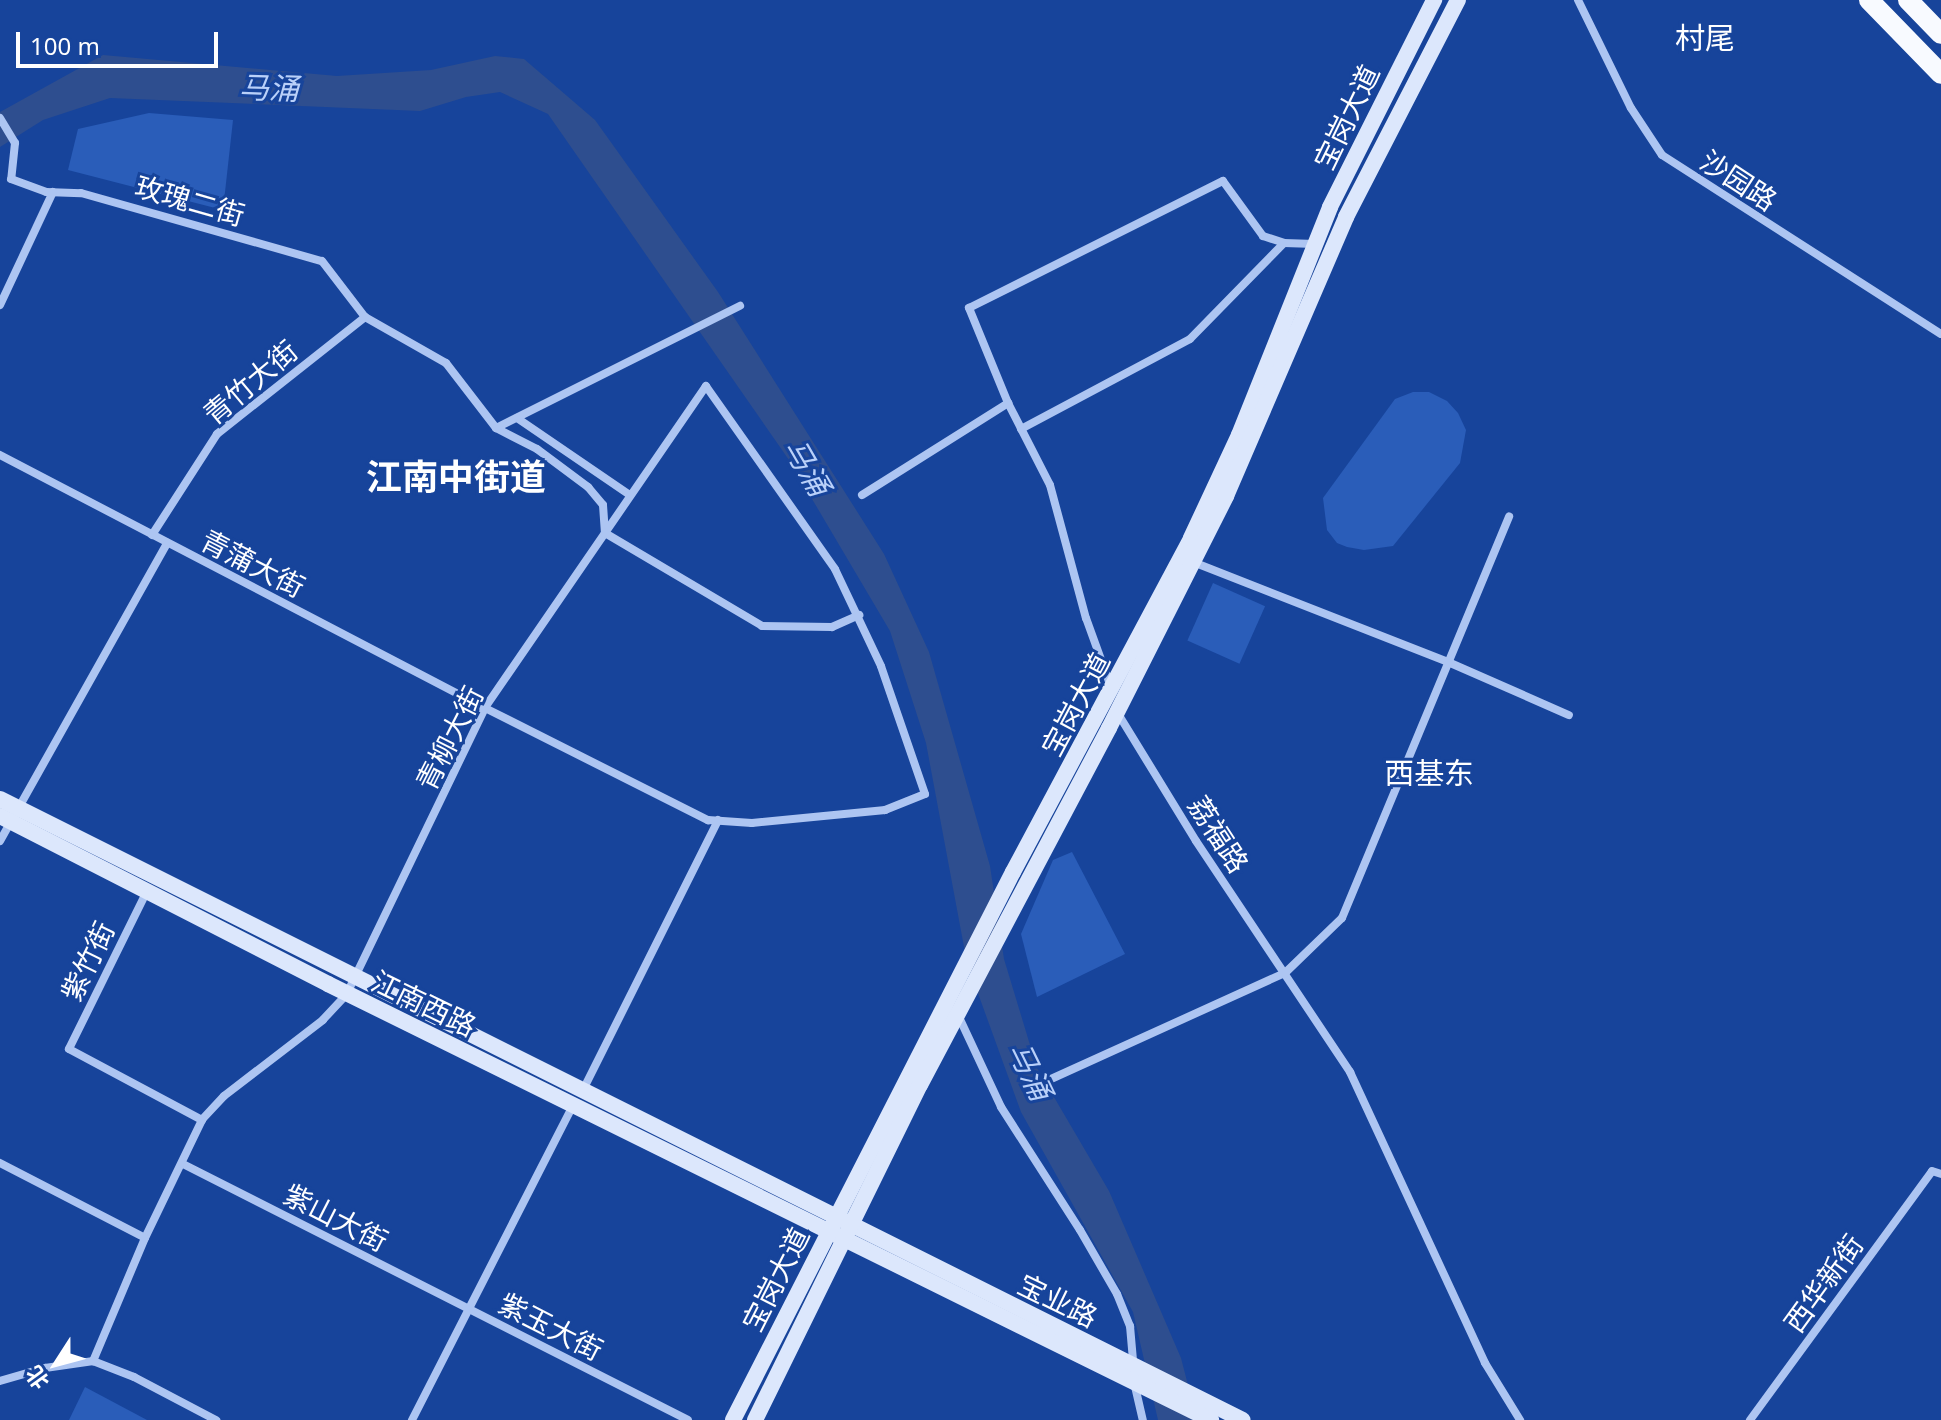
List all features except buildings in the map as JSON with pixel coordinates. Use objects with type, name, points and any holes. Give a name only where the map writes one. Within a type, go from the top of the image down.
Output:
[{"type":"main road","name":"宝岗大道","points":[[755,1420],[847,1232],[913,1082],[1013,872],[1112,690],[1218,483],[1315,244],[1434,0]]},
{"type":"main road","name":"宝岗大道","points":[[733,1420],[831,1225],[913,1082],[958,1015],[1117,711],[1260,424],[1346,217],[1458,0]]},
{"type":"main road","points":[[1869,0],[1941,74]]},
{"type":"main road","points":[[1908,0],[1941,34]]},
{"type":"main road","points":[[0,799],[10,815],[356,978],[583,1090],[831,1225]]},
{"type":"main road","name":"江南西路","points":[[10,815],[146,893],[347,994],[573,1106],[831,1225]]},
{"type":"main road","name":"宝业路","points":[[831,1225],[1135,1373],[1208,1414],[1243,1420]]},
{"type":"street","name":"沙园路","points":[[1578,0],[1631,108],[1662,155],[1941,334]]},
{"type":"street","name":"玫瑰二街","points":[[0,118],[15,143],[11,179],[53,192],[81,193],[322,261],[365,317]]},
{"type":"street","name":"荔福路","points":[[1284,243],[1263,236],[1223,181],[969,308],[1008,403],[1050,485],[1086,618],[1117,711],[1196,841],[1350,1072],[1485,1363],[1520,1420]]},
{"type":"street","points":[[0,305],[53,192]]},
{"type":"street","points":[[1021,429],[1190,339],[1284,243],[1315,244]]},
{"type":"street","points":[[496,428],[740,306]]},
{"type":"street","points":[[365,317],[446,363],[496,428],[537,449],[588,487],[603,505],[605,533],[762,626],[832,627],[859,615]]},
{"type":"street","name":"青竹大街","points":[[152,535],[217,434],[365,317]]},
{"type":"street","name":"青柳大街","points":[[356,978],[485,708],[706,386],[835,569],[859,615]]},
{"type":"street","points":[[862,495],[1008,403]]},
{"type":"street","points":[[517,418],[630,495]]},
{"type":"street","name":"青蒲大街","points":[[0,455],[671,803],[718,820],[752,823],[885,810],[925,794],[881,666],[859,615]]},
{"type":"street","points":[[1051,1079],[1285,973],[1342,918],[1509,516]]},
{"type":"street","points":[[0,841],[10,815],[167,543]]},
{"type":"street","points":[[1193,562],[1448,662],[1569,715]]},
{"type":"street","points":[[583,1090],[718,820]]},
{"type":"street","name":"紫竹街","points":[[146,893],[69,1049],[202,1120]]},
{"type":"street","points":[[93,1361],[145,1238],[202,1120],[224,1096],[323,1020],[347,994],[356,978]]},
{"type":"street","points":[[958,1015],[1001,1107],[1117,1294],[1130,1326],[1143,1420]]},
{"type":"street","name":"紫玉大街","points":[[573,1106],[469,1309],[688,1420]]},
{"type":"street","points":[[0,1163],[145,1238]]},
{"type":"street","name":"紫山大街","points":[[183,1164],[469,1309]]},
{"type":"street","name":"西华新街","points":[[1750,1420],[1936,1173]]},
{"type":"street","points":[[412,1420],[469,1309]]},
{"type":"street","points":[[0,1381],[45,1368],[93,1361],[134,1377],[216,1420]]},
{"type":"shaded area","points":[[149,113],[233,120],[223,210],[68,170],[78,129]]},
{"type":"shaded area","points":[[1413,392],[1429,392],[1447,401],[1458,413],[1466,430],[1460,463],[1393,546],[1364,550],[1337,543],[1327,530],[1323,498],[1395,399]]},
{"type":"shaded area","points":[[1213,583],[1265,606],[1239,664],[1187,641]]},
{"type":"shaded area","points":[[1072,852],[1125,954],[1037,997],[1021,934],[1053,860]]},
{"type":"shaded area","points":[[85,1387],[147,1420],[69,1420]]},
{"type":"water","name":"马涌","points":[[103,55],[337,76],[431,70],[495,56],[524,59],[595,120],[718,292],[884,554],[929,652],[990,866],[1004,959],[1037,1068],[1109,1191],[1181,1358],[1197,1420],[1158,1420],[1133,1312],[1021,1112],[967,963],[926,743],[890,631],[789,460],[548,114],[500,92],[466,97],[420,111],[110,98],[43,120],[0,147],[0,112]]},
{"type":"district","name":"村尾","points":[[1705,38]]},
{"type":"district","name":"江南中街道","points":[[456,477]]},
{"type":"district","name":"西基东","points":[[1429,773]]}]
